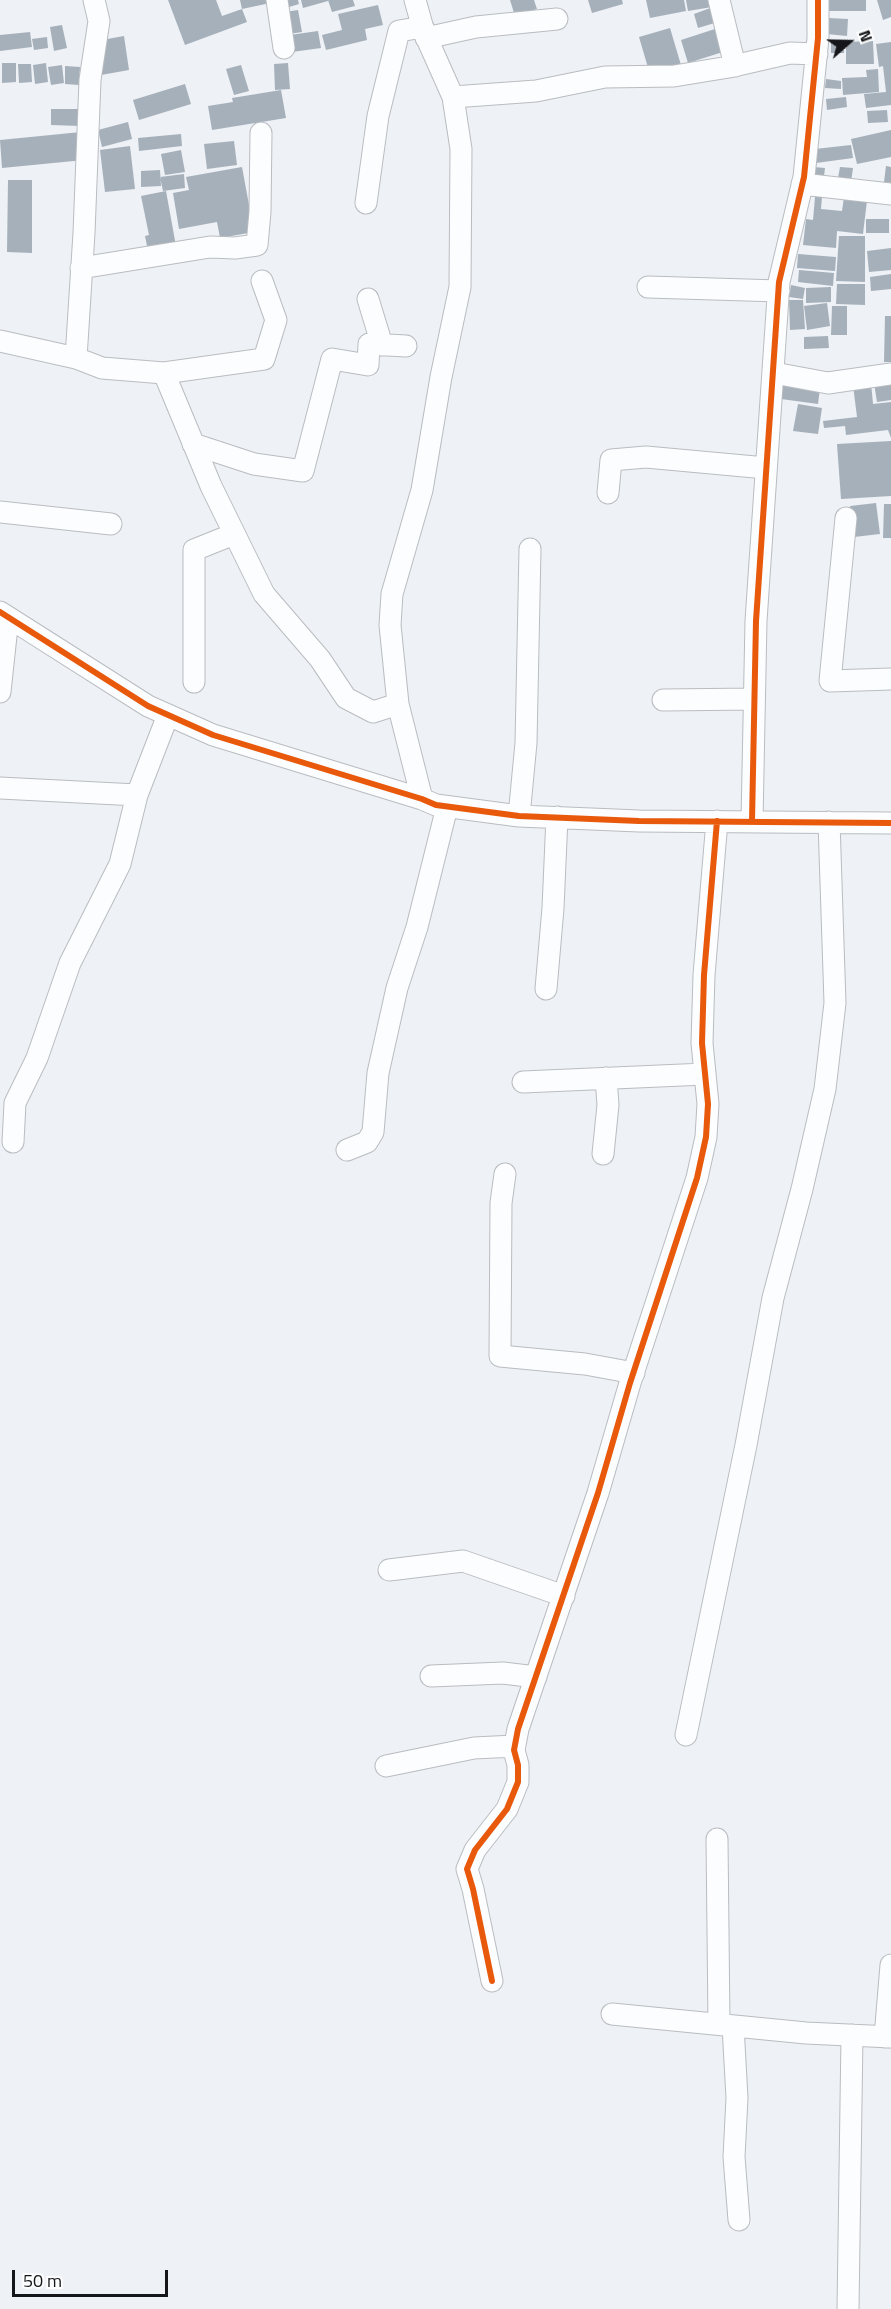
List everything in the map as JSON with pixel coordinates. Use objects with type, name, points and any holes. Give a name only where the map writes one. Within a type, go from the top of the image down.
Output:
[{"type":"street","points":[[76,358],[90,80],[99,21],[94,0]]},
{"type":"street","points":[[277,0],[284,48]]},
{"type":"street","points":[[416,0],[425,33],[453,97],[462,149],[460,286],[441,377],[422,490],[392,594],[390,625],[398,704],[422,799]]},
{"type":"street","points":[[719,0],[735,66]]},
{"type":"street","points":[[752,821],[754,699],[766,468],[779,291],[802,184],[813,106],[818,0]]},
{"type":"street","points":[[366,203],[378,116],[399,31],[425,33],[557,19]]},
{"type":"street","points":[[453,97],[536,91],[605,77],[674,76],[735,66],[790,53],[817,54]]},
{"type":"street","points":[[81,268],[210,248],[256,245],[260,212],[261,133]]},
{"type":"street","points":[[802,184],[891,194]]},
{"type":"street","points":[[0,341],[76,358],[102,368],[164,374],[264,359],[276,320],[262,281]]},
{"type":"street","points":[[648,287],[779,291]]},
{"type":"street","points":[[368,299],[382,345]]},
{"type":"street","points":[[194,444],[254,464],[303,471],[332,359],[368,365],[369,344],[406,346]]},
{"type":"street","points":[[774,373],[828,383],[891,374]]},
{"type":"street","points":[[164,374],[234,534],[264,594],[320,659],[346,698],[373,712],[398,704]]},
{"type":"street","points":[[608,493],[611,460],[646,457],[766,468]]},
{"type":"street","points":[[0,512],[111,524]]},
{"type":"street","points":[[846,518],[830,681],[891,679]]},
{"type":"street","points":[[194,682],[194,550],[234,534]]},
{"type":"street","points":[[519,816],[526,743],[530,549]]},
{"type":"street","points":[[0,692],[4,614],[148,706],[213,735],[436,805],[519,816],[557,818],[891,823]]},
{"type":"street","points":[[663,700],[754,699]]},
{"type":"street","points":[[13,1142],[15,1103],[37,1058],[70,963],[120,864],[137,795],[168,715]]},
{"type":"street","points":[[0,788],[137,795]]},
{"type":"street","points":[[347,1150],[366,1142],[373,1132],[378,1072],[397,988],[417,927],[447,807]]},
{"type":"street","points":[[546,989],[557,818]]},
{"type":"street","points":[[492,1981],[467,1869],[475,1850],[507,1809],[518,1782],[514,1746],[518,1730],[598,1493],[697,1178],[706,1137],[708,1104],[702,1042],[704,975],[717,821]]},
{"type":"street","points":[[686,1735],[746,1445],[773,1298],[802,1189],[825,1089],[835,1003],[830,822]]},
{"type":"street","points":[[523,1082],[705,1074]]},
{"type":"street","points":[[603,1154],[608,1105],[606,1078]]},
{"type":"street","points":[[0,1088],[15,1103]]},
{"type":"street","points":[[505,1174],[501,1203],[500,1356],[585,1364],[634,1373]]},
{"type":"street","points":[[389,1570],[463,1561],[564,1596]]},
{"type":"street","points":[[431,1676],[503,1673],[536,1677]]},
{"type":"street","points":[[386,1766],[474,1748],[514,1746]]},
{"type":"street","points":[[717,1839],[726,2025],[737,2098],[734,2157],[739,2220]]},
{"type":"street","points":[[612,2014],[806,2033],[888,2037],[891,1965]]},
{"type":"street","points":[[848,2309],[852,2035]]},
{"type":"building","points":[[168,0],[216,0],[222,16],[242,9],[247,22],[185,45]]},
{"type":"building","points":[[240,0],[274,0],[275,2],[242,9]]},
{"type":"building","points":[[283,0],[298,0],[299,4],[286,8]]},
{"type":"building","points":[[301,0],[328,0],[328,1],[303,8]]},
{"type":"building","points":[[328,0],[353,0],[355,6],[332,12]]},
{"type":"building","points":[[510,0],[534,0],[537,9],[515,16]]},
{"type":"building","points":[[588,0],[622,0],[623,4],[592,13]]},
{"type":"building","points":[[646,0],[684,0],[686,11],[650,18]]},
{"type":"building","points":[[686,0],[711,0],[712,7],[688,11]]},
{"type":"building","points":[[827,0],[866,0],[866,11],[827,11]]},
{"type":"building","points":[[877,0],[891,0],[891,17],[883,20]]},
{"type":"building","points":[[378,5],[383,25],[365,29],[367,40],[326,50],[322,35],[342,30],[338,14]]},
{"type":"building","points":[[713,7],[718,22],[698,28],[694,14]]},
{"type":"building","points":[[298,10],[302,32],[289,34],[285,12]]},
{"type":"building","points":[[828,18],[848,19],[847,36],[827,34]]},
{"type":"building","points":[[62,25],[67,48],[54,51],[50,27]]},
{"type":"building","points":[[670,28],[681,65],[649,71],[639,37]]},
{"type":"building","points":[[718,28],[726,51],[688,63],[681,40]]},
{"type":"building","points":[[318,31],[321,48],[292,52],[290,35]]},
{"type":"building","points":[[30,32],[32,47],[0,51],[0,35]]},
{"type":"building","points":[[124,36],[129,70],[101,75],[96,41]]},
{"type":"building","points":[[47,37],[48,48],[34,50],[32,39]]},
{"type":"building","points":[[873,41],[874,64],[846,64],[846,42]]},
{"type":"building","points":[[831,42],[843,42],[844,53],[831,53]]},
{"type":"building","points":[[891,42],[891,105],[866,108],[864,94],[886,92],[883,66],[879,67],[876,44]]},
{"type":"building","points":[[2,63],[16,63],[16,82],[2,83]]},
{"type":"building","points":[[46,63],[48,82],[35,84],[33,65]]},
{"type":"building","points":[[288,63],[290,89],[275,90],[274,64]]},
{"type":"building","points":[[18,64],[31,64],[32,82],[19,83]]},
{"type":"building","points":[[62,65],[64,83],[51,85],[48,67]]},
{"type":"building","points":[[241,65],[249,91],[234,95],[226,69]]},
{"type":"building","points":[[65,66],[80,67],[79,85],[65,84]]},
{"type":"building","points":[[878,69],[879,92],[843,95],[842,78],[867,77],[866,70]]},
{"type":"building","points":[[826,79],[841,81],[841,89],[825,88]]},
{"type":"building","points":[[185,84],[191,104],[139,120],[133,100]]},
{"type":"building","points":[[281,90],[286,118],[212,130],[208,106],[233,102],[232,98]]},
{"type":"building","points":[[846,97],[847,107],[827,110],[826,99]]},
{"type":"building","points":[[51,109],[80,109],[80,126],[51,125]]},
{"type":"building","points":[[887,110],[888,122],[868,123],[867,111]]},
{"type":"building","points":[[128,122],[132,139],[102,147],[98,130]]},
{"type":"building","points":[[891,130],[891,157],[857,164],[851,139]]},
{"type":"building","points":[[81,132],[84,160],[2,168],[0,140]]},
{"type":"building","points":[[181,134],[182,146],[139,151],[138,138]]},
{"type":"building","points":[[234,141],[237,165],[207,169],[204,144]]},
{"type":"building","points":[[851,145],[853,158],[816,163],[815,149]]},
{"type":"building","points":[[130,146],[135,189],[105,192],[100,150]]},
{"type":"building","points":[[181,150],[185,172],[165,175],[161,154]]},
{"type":"building","points":[[886,166],[891,167],[891,183],[884,182]]},
{"type":"building","points":[[242,167],[254,232],[220,238],[217,222],[179,229],[173,193],[189,190],[186,177]]},
{"type":"building","points":[[814,167],[825,168],[824,176],[838,178],[840,167],[853,168],[851,182],[812,177]]},
{"type":"building","points":[[160,170],[161,186],[141,187],[141,171]]},
{"type":"building","points":[[184,174],[185,188],[163,191],[160,177]]},
{"type":"building","points":[[8,180],[32,180],[32,253],[7,252]]},
{"type":"building","points":[[845,190],[868,192],[863,234],[837,231],[836,248],[803,245],[806,219],[813,220],[815,197],[822,197],[821,209],[842,211]]},
{"type":"building","points":[[166,191],[176,246],[148,251],[145,236],[149,235],[141,196]]},
{"type":"building","points":[[866,219],[889,219],[889,233],[866,233]]},
{"type":"building","points":[[839,236],[865,236],[865,282],[836,281]]},
{"type":"building","points":[[891,248],[891,270],[869,272],[867,251]]},
{"type":"building","points":[[798,254],[836,257],[835,271],[797,268]]},
{"type":"building","points":[[799,270],[834,273],[833,286],[798,282]]},
{"type":"building","points":[[891,274],[891,289],[871,291],[870,277]]},
{"type":"building","points":[[837,284],[865,284],[865,305],[836,304]]},
{"type":"building","points":[[791,285],[805,288],[803,299],[789,297]]},
{"type":"building","points":[[831,287],[831,302],[806,303],[806,288]]},
{"type":"building","points":[[789,300],[803,300],[805,329],[790,330]]},
{"type":"building","points":[[827,303],[830,326],[807,330],[804,306]]},
{"type":"building","points":[[832,306],[847,306],[847,335],[831,335]]},
{"type":"building","points":[[885,316],[891,316],[891,362],[884,362]]},
{"type":"building","points":[[828,336],[829,348],[804,349],[804,337]]},
{"type":"building","points":[[891,380],[891,400],[877,402],[874,383]]},
{"type":"building","points":[[783,383],[820,388],[818,404],[781,399]]},
{"type":"building","points":[[871,383],[873,404],[891,402],[891,438],[888,430],[846,435],[845,426],[824,428],[823,421],[857,417],[853,385]]},
{"type":"building","points":[[798,404],[822,408],[818,434],[793,431]]},
{"type":"building","points":[[891,441],[891,496],[841,499],[837,444]]},
{"type":"building","points":[[876,503],[880,534],[854,537],[850,506]]},
{"type":"building","points":[[884,504],[891,504],[891,538],[883,538]]},
{"type":"cycle path","points":[[752,821],[756,621],[779,282],[804,177],[818,38],[818,0]]},
{"type":"cycle path","points":[[0,612],[148,706],[213,735],[436,805],[519,816],[639,821],[891,823]]},
{"type":"cycle path","points":[[492,1981],[467,1869],[475,1850],[507,1809],[518,1782],[518,1765],[514,1750],[518,1729],[598,1493],[630,1383],[697,1178],[706,1137],[708,1104],[702,1043],[704,975],[717,821]]}]
